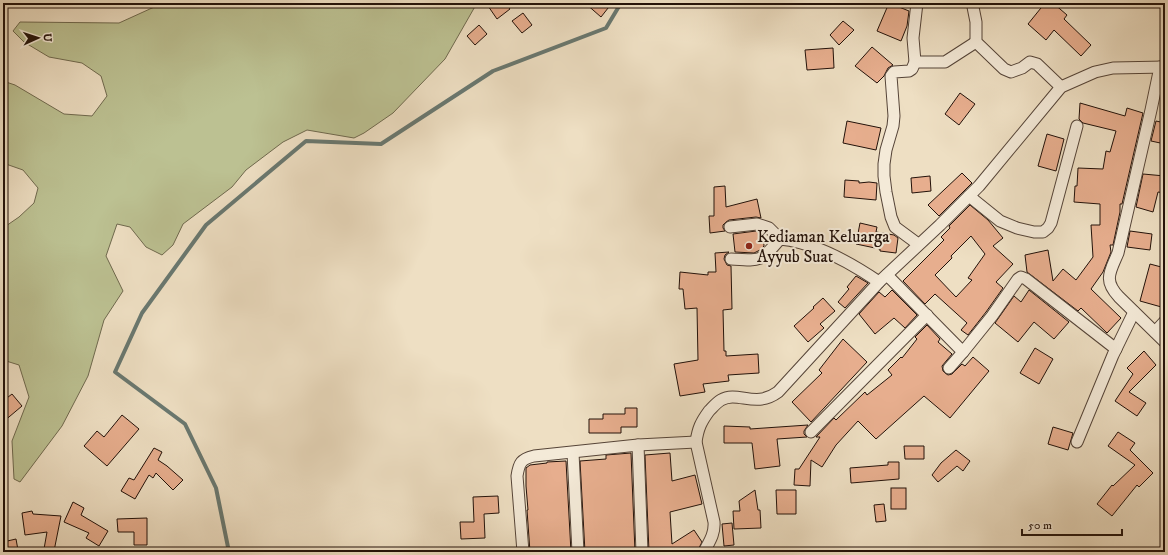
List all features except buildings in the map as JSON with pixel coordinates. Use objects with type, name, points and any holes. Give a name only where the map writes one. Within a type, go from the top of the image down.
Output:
[{"type":"street","points":[[917,3],[913,38],[915,62],[912,69],[908,71],[894,72],[891,76],[894,102],[893,126],[886,150],[884,176],[891,217],[895,227],[918,244]]},
{"type":"street","points":[[974,3],[973,7],[976,22],[976,42],[1004,69],[1011,72],[1022,68],[1030,62],[1037,64],[1061,87]]},
{"type":"street","points":[[915,62],[945,62],[976,42]]},
{"type":"street","points":[[704,552],[711,539],[714,529],[696,442],[698,430],[716,403],[728,397],[756,400],[763,399],[772,397],[778,392],[883,278],[979,186],[1061,87],[1094,72],[1113,68],[1162,67],[1118,253],[1109,277],[1109,283],[1113,291],[1165,342]]},
{"type":"street","points":[[968,196],[1000,221],[1017,228],[1034,232],[1043,232],[1051,223],[1077,126]]},
{"type":"street","points":[[730,227],[757,224],[769,228],[780,239],[808,245],[843,260],[862,271],[883,278],[927,315],[963,352]]},
{"type":"street","points":[[731,259],[750,260],[762,258],[780,239]]},
{"type":"street","points":[[949,368],[992,316],[1018,279],[1021,277],[1026,279],[1116,349]]},
{"type":"street","points":[[1077,442],[1116,349],[1134,312]]},
{"type":"street","points":[[812,432],[927,315]]},
{"type":"street","points":[[1155,332],[1165,321]]},
{"type":"street","points":[[523,552],[517,476],[518,467],[523,460],[528,458],[638,445],[696,442]]},
{"type":"street","points":[[638,445],[642,552]]},
{"type":"street","points":[[573,453],[578,552]]},
{"type":"green space","points":[[163,3],[477,3],[445,59],[393,113],[364,133],[354,138],[307,130],[283,142],[246,170],[232,187],[183,224],[173,245],[162,255],[146,247],[130,227],[117,224],[106,256],[123,291],[104,320],[88,376],[62,426],[20,482],[14,479],[12,441],[29,397],[19,365],[3,360],[3,228],[19,217],[34,203],[38,188],[23,170],[3,163],[3,81],[15,85],[64,114],[92,116],[107,96],[101,76],[82,63],[49,57],[24,42],[13,31],[20,22],[119,23]]},
{"type":"waterway","points":[[229,552],[216,488],[185,424],[115,372],[142,313],[206,225],[306,141],[381,144],[493,71],[606,28],[621,3]]},
{"type":"place","name":"Kediaman Keluarga Ayyub Suat","points":[[749,246]]}]
